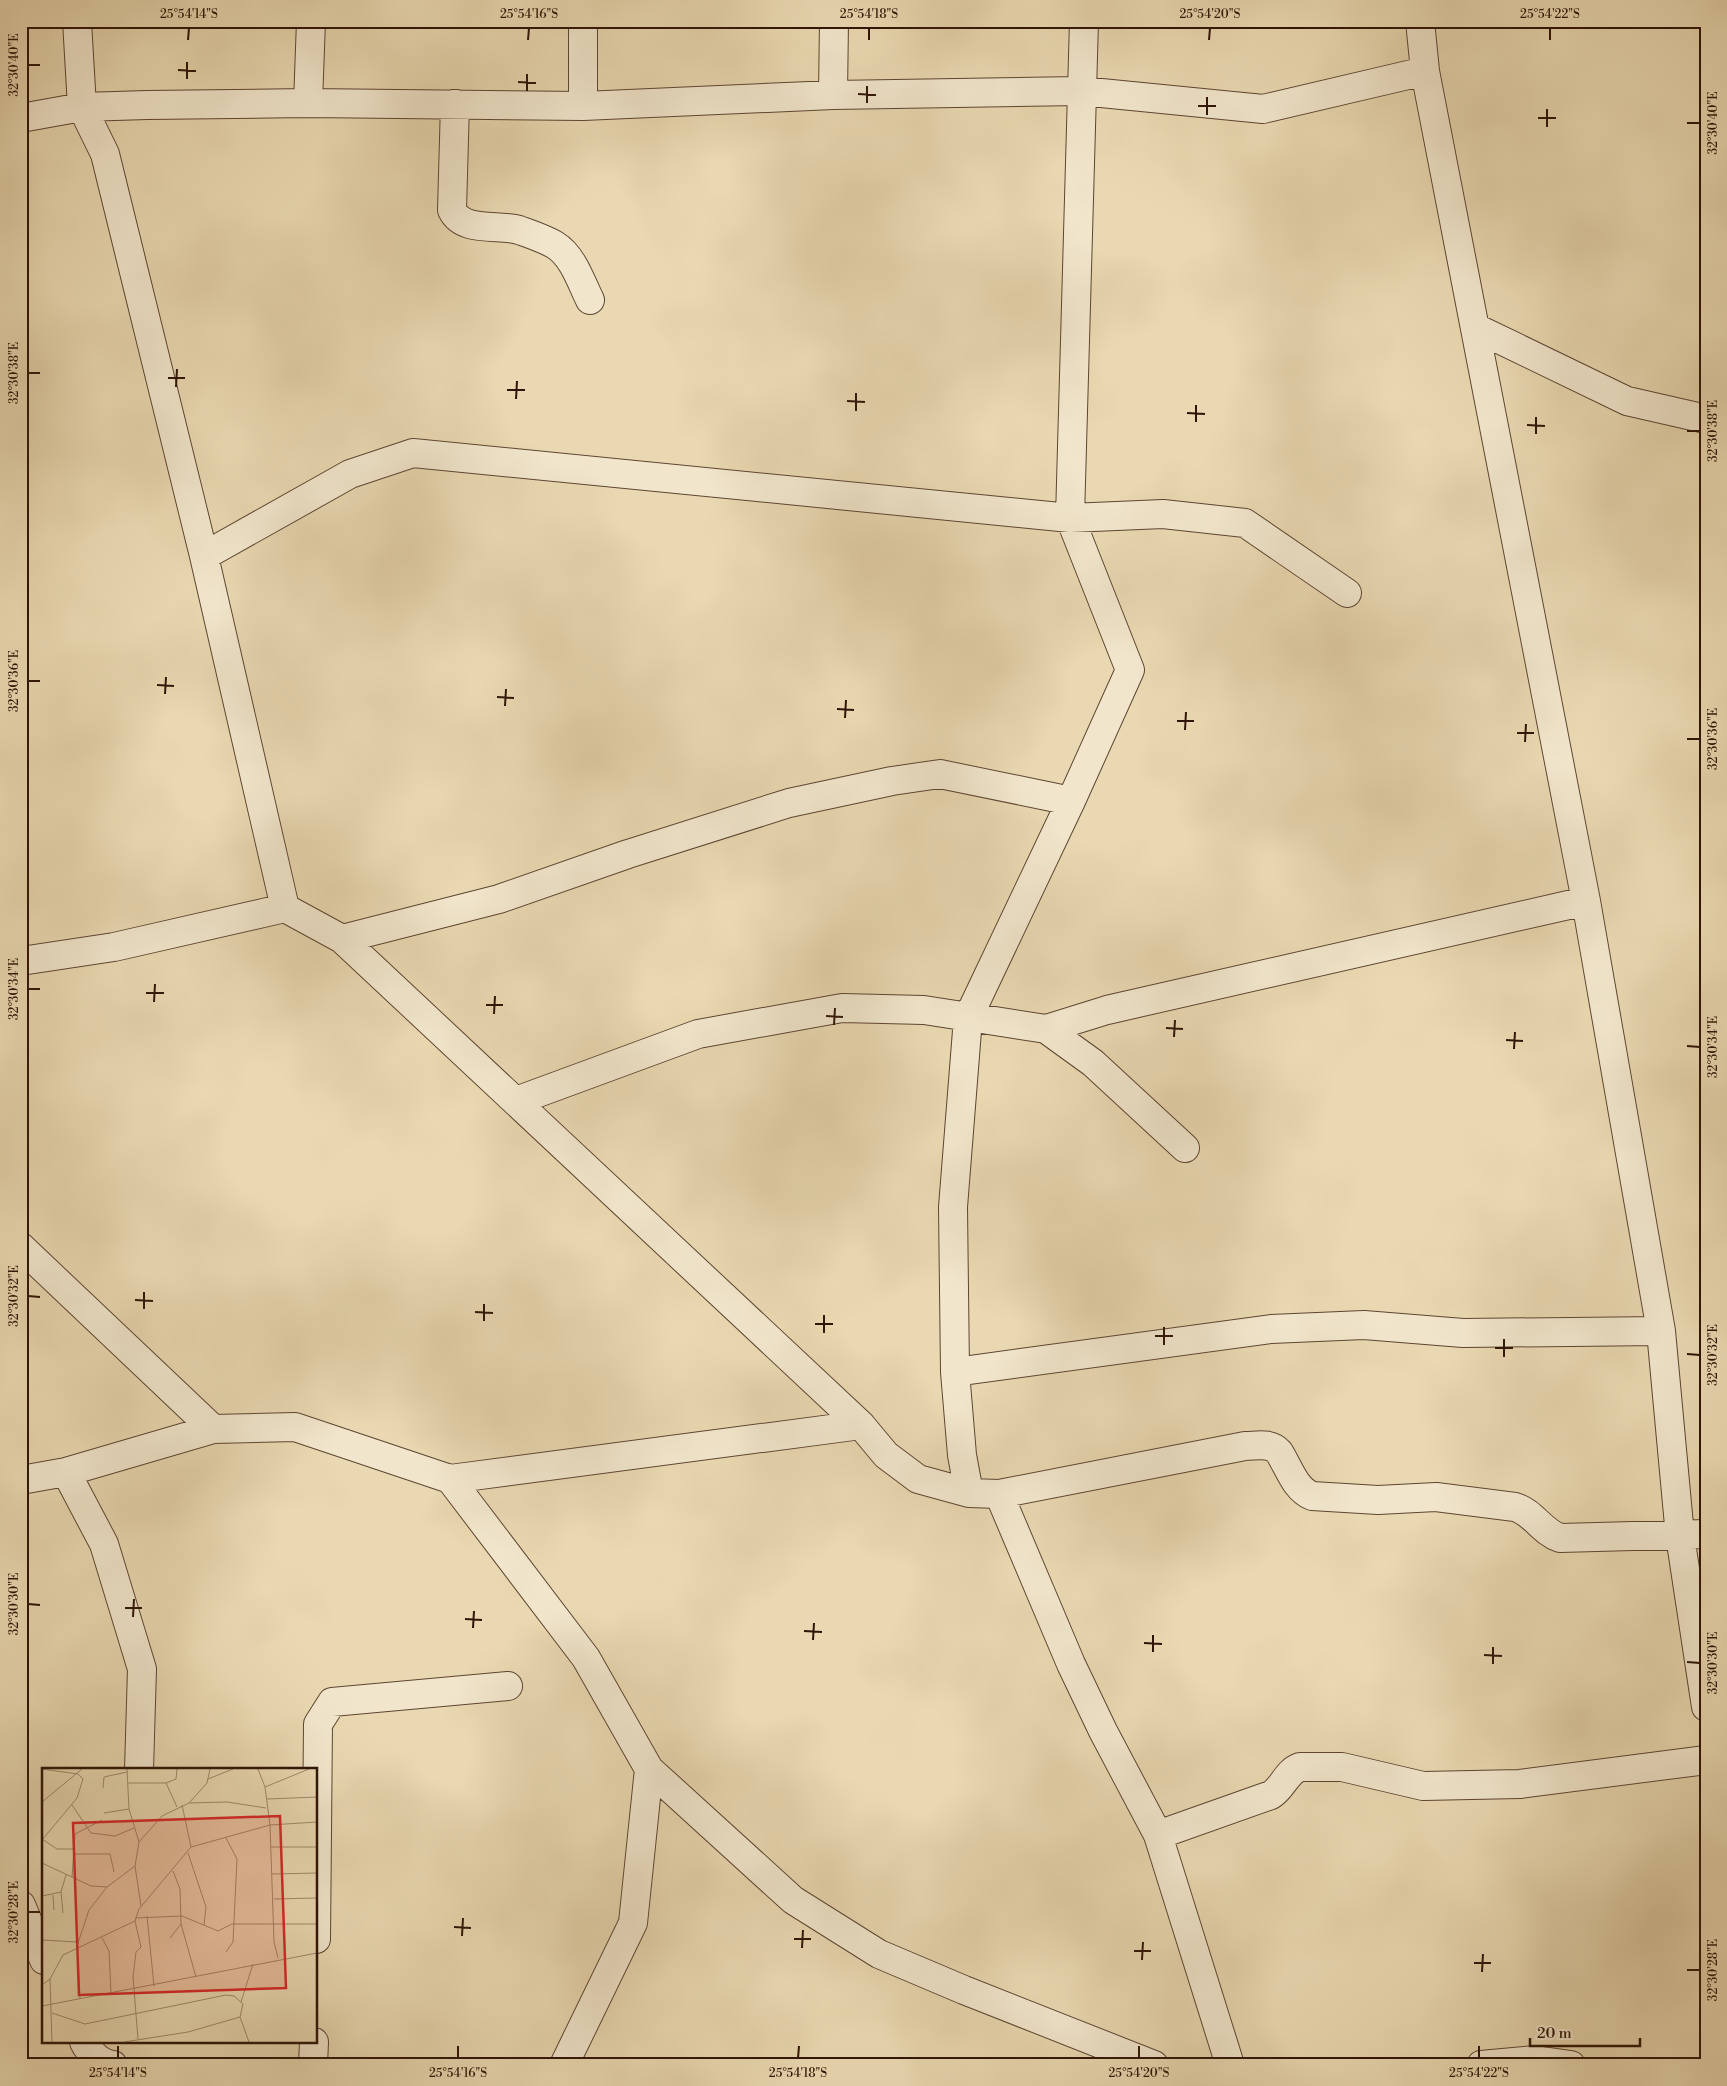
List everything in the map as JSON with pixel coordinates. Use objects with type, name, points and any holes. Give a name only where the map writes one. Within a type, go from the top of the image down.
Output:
[{"type":"street","points":[[77,21],[82,107],[105,154],[204,556],[285,908]]},
{"type":"street","points":[[308,102],[311,21]]},
{"type":"street","points":[[583,21],[583,106]]},
{"type":"street","points":[[833,95],[834,21]]},
{"type":"street","points":[[969,1493],[962,1455],[955,1372],[953,1207],[968,1018],[1071,801],[1130,670],[1070,518],[1084,21]]},
{"type":"street","points":[[1420,21],[1425,71],[1586,901],[1661,1331],[1693,1535],[1706,1707]]},
{"type":"street","points":[[21,118],[82,107],[308,102],[583,106],[833,95],[1082,91],[1263,109],[1425,71]]},
{"type":"street","points":[[456,104],[452,210],[456,218],[466,224],[518,230],[555,245],[568,257],[590,300]]},
{"type":"street","points":[[1476,328],[1627,401],[1706,419]]},
{"type":"street","points":[[204,556],[350,474],[413,452],[1070,518],[1163,514],[1245,523],[1347,593]]},
{"type":"street","points":[[342,939],[499,899],[628,854],[790,803],[892,781],[940,774],[1071,801]]},
{"type":"street","points":[[516,1101],[698,1034],[842,1008],[924,1010],[1046,1029],[1107,1010],[1586,901]]},
{"type":"street","points":[[21,961],[114,947],[285,908],[342,939],[861,1425],[886,1455],[918,1479],[969,1493],[999,1494],[1245,1446],[1269,1445],[1275,1447],[1279,1452],[1304,1493],[1312,1496],[1378,1500],[1436,1497],[1515,1507],[1524,1509],[1554,1536],[1560,1538],[1693,1535]]},
{"type":"street","points":[[1046,1029],[1093,1062],[1186,1148]]},
{"type":"street","points":[[21,1247],[213,1428]]},
{"type":"street","points":[[955,1372],[1271,1329],[1364,1325],[1463,1333],[1661,1331]]},
{"type":"street","points":[[21,1480],[66,1472],[213,1428],[295,1427],[450,1480],[861,1425]]},
{"type":"street","points":[[66,1472],[104,1544],[142,1669],[139,1768]]},
{"type":"street","points":[[450,1480],[586,1658],[649,1769],[793,1900],[879,1954],[964,1990],[1154,2065]]},
{"type":"street","points":[[999,1494],[1071,1664],[1103,1731],[1158,1835],[1230,2065]]},
{"type":"street","points":[[318,1768],[318,1724],[332,1702],[508,1686]]},
{"type":"street","points":[[1158,1835],[1271,1795],[1278,1791],[1294,1769],[1300,1767],[1342,1767],[1423,1786],[1520,1784],[1706,1760]]},
{"type":"street","points":[[564,2065],[633,1922],[649,1769]]},
{"type":"street","points":[[21,1905],[38,1960]]},
{"type":"street","points":[[85,2044],[89,2052],[112,2065]]},
{"type":"street","points":[[313,2065],[314,2044]]},
{"type":"street","points":[[1481,2065],[1535,2060],[1571,2065]]}]
